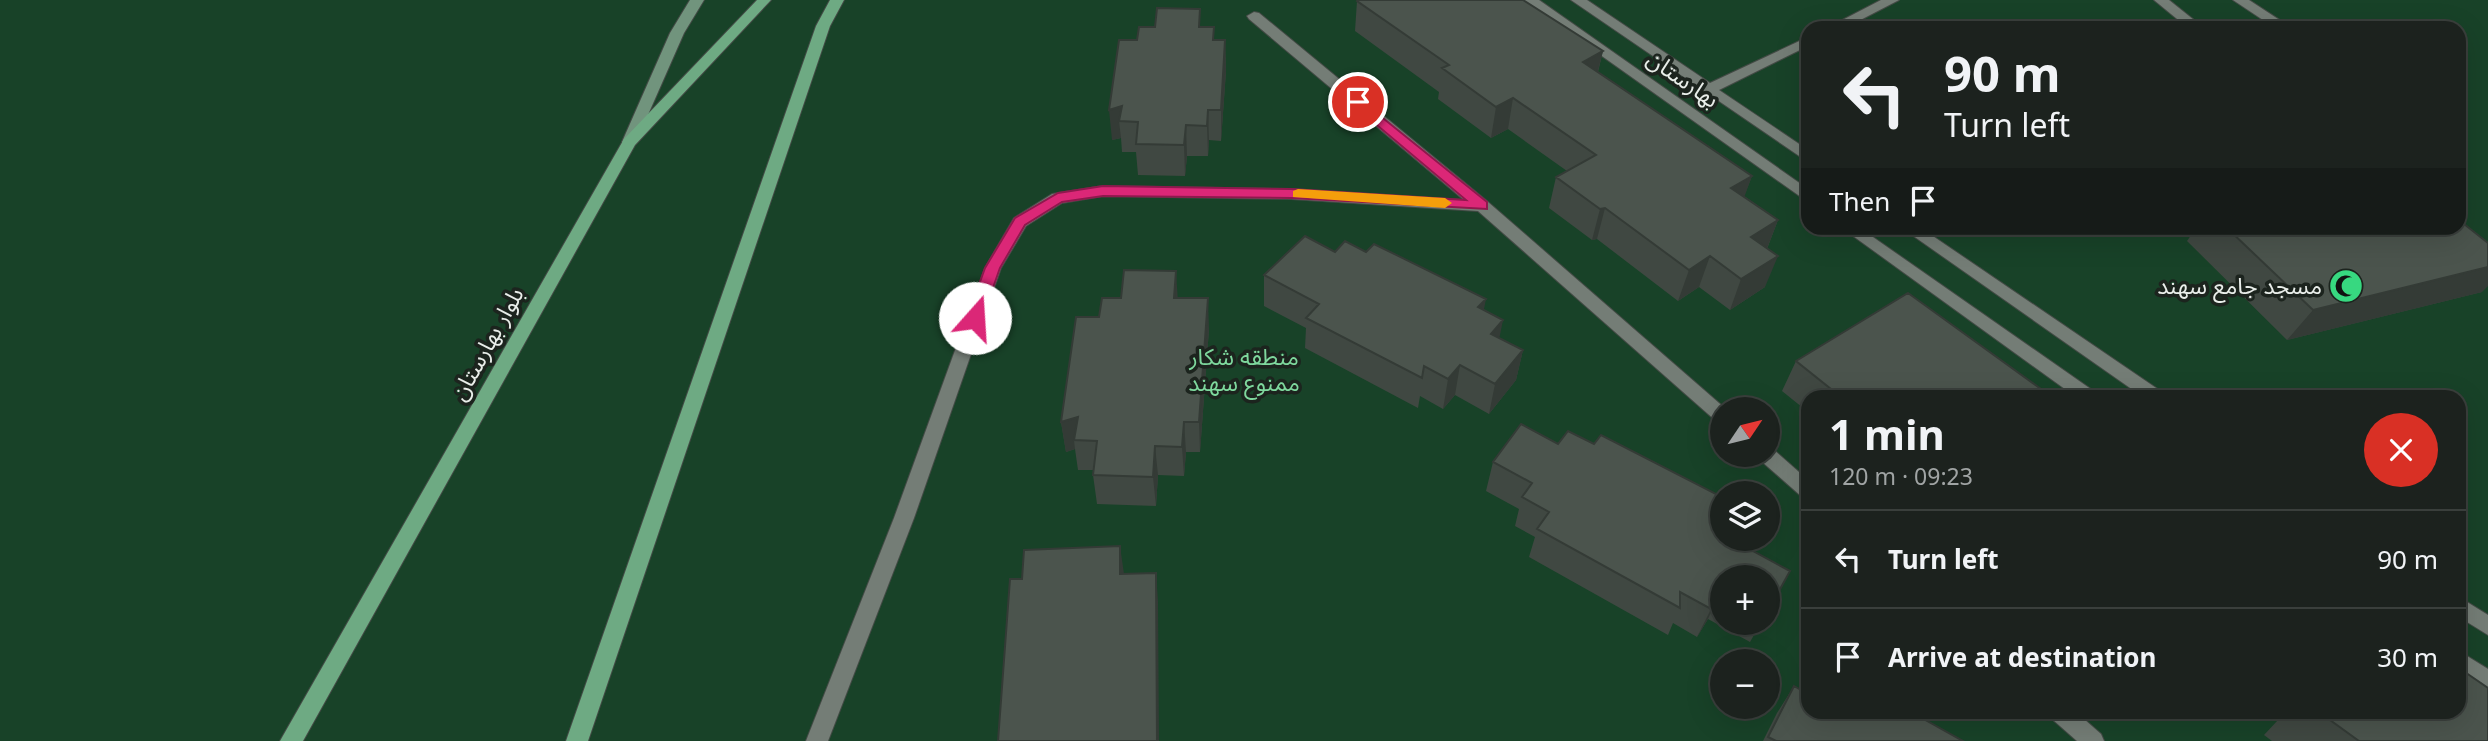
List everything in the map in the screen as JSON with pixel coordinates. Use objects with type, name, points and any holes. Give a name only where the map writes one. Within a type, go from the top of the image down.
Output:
[{"type":"main road","points":[[629,142],[677,33],[698,0]]},
{"type":"main road","name":"بلوار بهارستان","points":[[291,741],[629,142],[764,0]]},
{"type":"main road","points":[[577,741],[823,26],[837,0]]},
{"type":"street","name":"بهارستان","points":[[1530,0],[1801,192]]},
{"type":"street","name":"بهارستان","points":[[1578,0],[1801,152]]},
{"type":"street","points":[[1848,21],[1892,0]]},
{"type":"street","points":[[2161,0],[2188,21]]},
{"type":"street","points":[[2240,0],[2274,21]]},
{"type":"street","points":[[1254,16],[1482,206],[1710,406]]},
{"type":"street","points":[[1709,89],[1801,44]]},
{"type":"street","points":[[817,741],[904,518],[993,268],[1020,222],[1058,198],[1103,191],[1291,194],[1482,206]]},
{"type":"street","points":[[1860,235],[2079,390]]},
{"type":"street","points":[[1920,235],[2146,390]]},
{"type":"street","points":[[1780,466],[1801,485]]},
{"type":"street","points":[[2466,611],[2488,626]]},
{"type":"street","points":[[2466,665],[2488,681]]},
{"type":"street","points":[[2068,719],[2093,741]]},
{"type":"green space","name":"منطقه شکار ممنوع سهند","points":[[0,0],[2488,0],[2488,741],[0,741]]},
{"type":"building","points":[[1358,0],[1523,0],[1603,51],[1583,62],[1752,176],[1731,188],[1778,220],[1751,237],[1778,256],[1741,279],[1710,256],[1689,270],[1605,208],[1600,209],[1556,177],[1596,155],[1513,98],[1496,107],[1442,68],[1449,65]]},
{"type":"building","points":[[1157,8],[1200,9],[1199,27],[1214,27],[1213,40],[1225,40],[1221,110],[1208,110],[1207,126],[1186,125],[1184,145],[1136,144],[1138,122],[1119,121],[1122,106],[1109,110],[1119,40],[1137,40],[1139,27],[1155,27]]},
{"type":"building","points":[[2466,226],[2488,243],[2488,267],[2313,310],[2234,235],[2466,235]]},
{"type":"building","points":[[1305,236],[1335,252],[1345,241],[1366,252],[1374,244],[1486,299],[1478,307],[1503,320],[1491,334],[1523,350],[1495,384],[1460,365],[1448,379],[1424,366],[1422,378],[1306,318],[1319,304],[1264,275]]},
{"type":"building","points":[[1124,270],[1176,271],[1174,298],[1208,298],[1199,422],[1184,422],[1182,447],[1155,446],[1153,477],[1093,475],[1097,441],[1074,440],[1078,417],[1061,422],[1076,317],[1099,317],[1102,298],[1121,298]]},
{"type":"building","points":[[1908,293],[2042,390],[1832,390],[1796,361]]},
{"type":"building","points":[[1521,424],[1558,444],[1568,431],[1594,444],[1601,435],[1710,491],[1710,551],[1753,551],[1779,565],[1710,565],[1710,608],[1680,592],[1680,608],[1537,529],[1549,512],[1522,497],[1532,483],[1493,462]]},
{"type":"building","points":[[1120,546],[1120,574],[1156,573],[1157,741],[998,741],[1010,579],[1022,579],[1024,550]]},
{"type":"building","points":[[1780,566],[1790,571],[1780,589]]},
{"type":"building","points":[[2466,673],[2488,688],[2488,741],[2359,741],[2329,719],[2466,719]]},
{"type":"building","points":[[1794,686],[1801,690],[1801,719],[1924,719],[1963,741],[1776,741],[1768,737],[1777,719],[1780,719],[1780,713]]},
{"type":"slow traffic","points":[[1298,194],[1445,203]]},
{"type":"place","name":"مسجد جامع سهند","points":[[2346,286]]},
{"type":"route","points":[[975,318],[993,268],[1020,222],[1058,198],[1103,191],[1291,194],[1482,206],[1358,102]]}]
